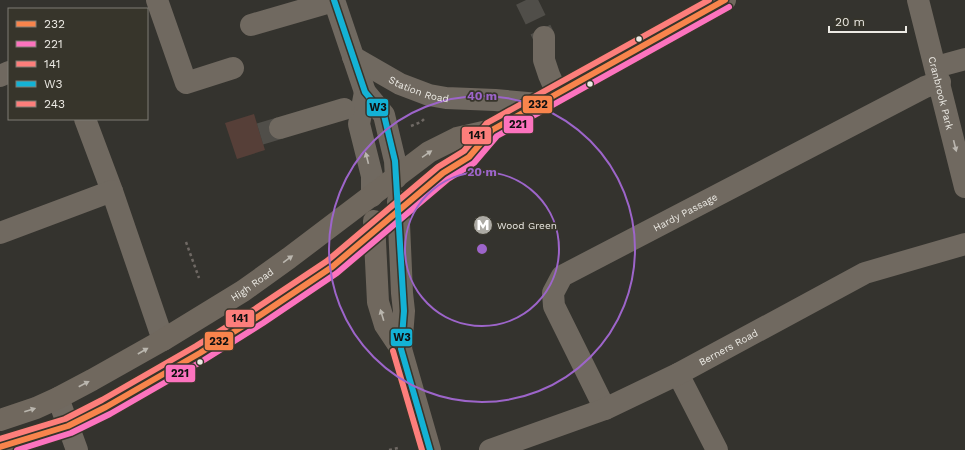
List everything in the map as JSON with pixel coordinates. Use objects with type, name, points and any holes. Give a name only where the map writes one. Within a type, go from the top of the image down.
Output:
[{"type":"main road","name":"High Road","points":[[0,420],[36,408],[92,380],[163,340],[243,291],[429,152],[457,138],[492,130],[725,0]]},
{"type":"main road","name":"High Road","points":[[0,447],[68,426],[119,400],[200,353],[259,316],[332,267],[443,173],[469,157],[492,130]]},
{"type":"main road","points":[[396,178],[404,311],[401,348]]},
{"type":"main road","points":[[372,196],[378,302],[385,325],[401,348],[430,450]]},
{"type":"street","points":[[157,0],[186,83],[233,68]]},
{"type":"street","name":"Cranbrook Park","points":[[918,0],[965,187]]},
{"type":"street","points":[[251,25],[334,1],[365,92],[384,115],[395,161],[396,178]]},
{"type":"street","points":[[544,37],[544,60],[549,75],[548,99]]},
{"type":"street","name":"Station Road","points":[[353,57],[400,84],[429,96],[495,100],[548,99]]},
{"type":"street","name":"Hardy Passage","points":[[605,409],[554,306],[553,293],[562,276],[918,91],[938,75],[965,59]]},
{"type":"street","points":[[365,92],[359,124],[372,176],[372,196]]},
{"type":"street","points":[[280,128],[344,109]]},
{"type":"street","points":[[86,120],[163,340]]},
{"type":"street","points":[[0,233],[112,191]]},
{"type":"street","name":"Berners Road","points":[[490,450],[605,409],[678,374],[865,273],[965,244]]},
{"type":"street","points":[[678,374],[717,450]]},
{"type":"street","points":[[58,398],[77,450]]},
{"type":"path","points":[[186,242],[199,278]]},
{"type":"path","points":[[390,450],[398,448]]},
{"type":"shaded area","points":[[254,114],[265,150],[237,159],[225,123]]},
{"type":"tunnel","points":[[526,0],[544,37]]},
{"type":"tunnel","points":[[260,134],[280,128]]},
{"type":"transit line","name":"W3","points":[[334,0],[365,92],[384,115],[395,161],[404,311],[401,349],[430,450]]},
{"type":"transit line","name":"141","points":[[0,439],[65,419],[102,400],[196,346],[327,261],[438,167],[464,151],[487,123],[709,0]]},
{"type":"transit line","name":"232","points":[[0,447],[68,426],[106,407],[200,353],[259,316],[332,267],[443,173],[469,157],[492,130],[725,0]]},
{"type":"transit line","name":"221","points":[[17,450],[71,433],[110,414],[204,360],[263,323],[337,273],[448,179],[474,163],[497,136],[729,7]]},
{"type":"transit line","name":"243","points":[[393,351],[422,450]]},
{"type":"place","name":"Wood Green","points":[[483,225]]}]
